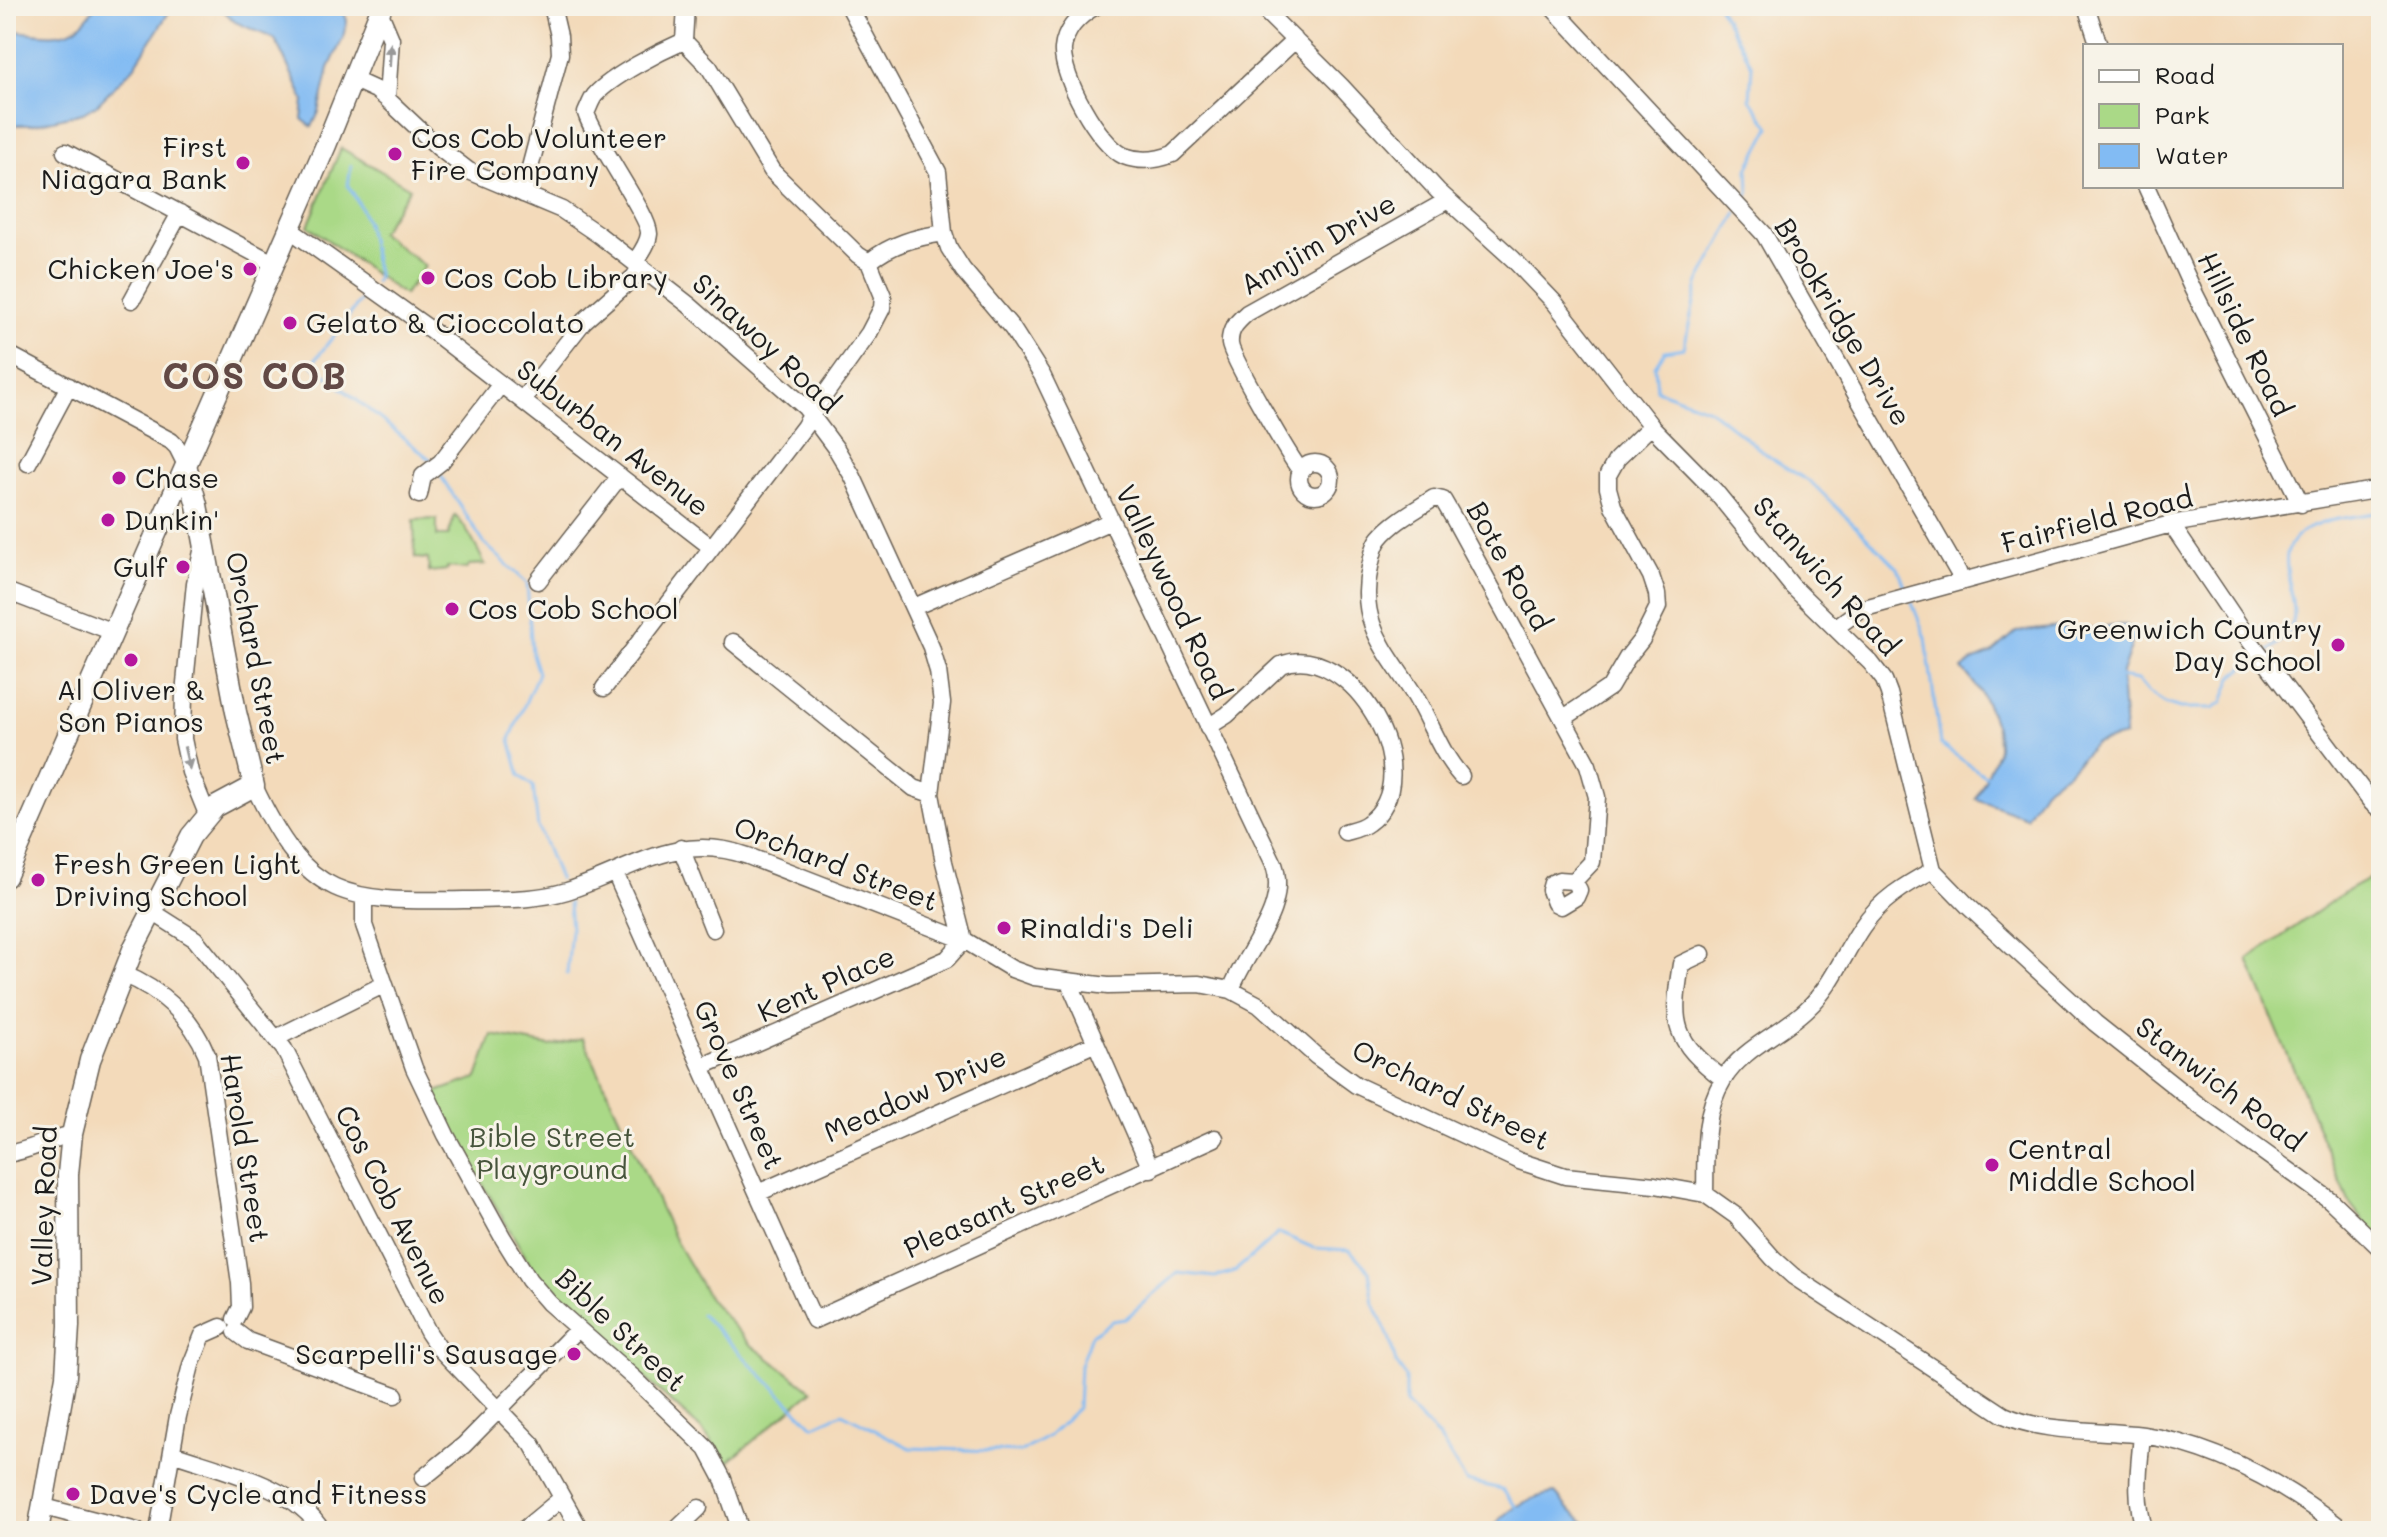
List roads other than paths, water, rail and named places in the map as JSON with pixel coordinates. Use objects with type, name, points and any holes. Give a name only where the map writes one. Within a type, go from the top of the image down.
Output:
[{"type":"main road","points":[[6,877],[354,80],[381,9]]},
{"type":"main road","name":"Orchard Street","points":[[186,465],[254,786]]},
{"type":"main road","name":"Valley Road","points":[[38,1531],[68,1351],[67,1207],[72,1134],[93,1049],[151,911],[191,836],[207,814],[254,786]]},
{"type":"street","points":[[523,194],[560,54],[552,6]]},
{"type":"street","points":[[604,688],[812,415],[869,333],[882,308],[880,287],[869,262],[858,255],[772,171],[709,67],[684,41],[686,6]]},
{"type":"street","name":"Valleywood Road","points":[[849,6],[938,172],[944,233],[949,248],[963,270],[1028,350],[1269,851],[1278,875],[1277,897],[1231,990]]},
{"type":"street","points":[[1096,6],[1085,12],[1070,29],[1063,49],[1066,70],[1086,112],[1102,136],[1116,151],[1134,158],[1153,160],[1173,154],[1295,40]]},
{"type":"street","name":"Stanwich Road","points":[[1260,6],[1448,200],[1555,303],[1651,426],[1728,506],[1792,586],[1871,663],[1887,686],[1933,870],[2102,1029],[2197,1104],[2313,1187],[2381,1249]]},
{"type":"street","name":"Brookridge Drive","points":[[1551,6],[1768,240],[1919,502],[1961,582]]},
{"type":"street","points":[[2086,6],[2098,44]]},
{"type":"street","points":[[381,9],[391,39],[387,99]]},
{"type":"street","points":[[522,400],[584,321],[607,297],[634,277],[647,244],[647,221],[590,126],[586,113],[594,96],[663,50],[684,41]]},
{"type":"street","name":"Sinawoy Road","points":[[354,80],[376,90],[459,165],[571,216],[638,264],[760,366],[812,415],[849,470],[931,647],[941,691],[931,794],[964,940]]},
{"type":"street","points":[[65,152],[273,263]]},
{"type":"street","name":"Hillside Road","points":[[2147,188],[2193,290],[2301,504]]},
{"type":"street","name":"Annjim Drive","points":[[1301,471],[1289,455],[1230,346],[1233,325],[1247,313],[1448,200]]},
{"type":"street","points":[[132,300],[180,213]]},
{"type":"street","name":"Suburban Avenue","points":[[289,229],[370,284],[711,547]]},
{"type":"street","points":[[869,262],[881,252],[905,241],[944,233]]},
{"type":"street","points":[[6,353],[171,441],[186,465]]},
{"type":"street","points":[[419,495],[423,476],[436,465],[501,384]]},
{"type":"street","points":[[28,463],[69,386]]},
{"type":"street","points":[[1564,718],[1610,687],[1642,639],[1658,607],[1651,576],[1613,506],[1608,488],[1608,475],[1617,459],[1651,426]]},
{"type":"street","points":[[538,581],[620,476]]},
{"type":"street","name":"Fairfield Road","points":[[1835,628],[1856,611],[1885,602],[2171,524],[2381,489]]},
{"type":"street","name":"Bote Road","points":[[1461,776],[1449,762],[1414,694],[1380,644],[1371,625],[1366,596],[1377,541],[1393,525],[1434,498],[1443,500],[1449,510],[1588,765],[1597,797],[1592,862],[1574,881]]},
{"type":"street","points":[[914,607],[1111,521]]},
{"type":"street","points":[[2171,524],[2261,655],[2372,803],[2381,810]]},
{"type":"street","points":[[204,542],[195,583],[183,739],[190,772],[207,814]]},
{"type":"street","points":[[6,591],[113,632]]},
{"type":"street","points":[[191,626],[220,626]]},
{"type":"street","points":[[733,642],[914,788],[931,794]]},
{"type":"street","points":[[1208,727],[1227,715],[1281,665],[1291,661],[1312,662],[1344,680],[1379,723],[1389,743],[1392,761],[1382,807],[1368,824],[1345,832]]},
{"type":"street","name":"Orchard Street","points":[[254,786],[277,829],[305,867],[336,889],[364,898],[423,900],[543,896],[566,891],[681,848],[708,847],[738,852],[964,940],[1022,973],[1069,982],[1131,986],[1199,984],[1231,990],[1259,1005],[1316,1056],[1356,1085],[1519,1161],[1565,1176],[1655,1185],[1705,1194],[1736,1216],[1793,1276],[2004,1415],[2035,1425],[2142,1435],[2187,1445],[2231,1461],[2345,1531]]},
{"type":"street","points":[[681,848],[713,929]]},
{"type":"street","points":[[1705,1194],[1707,1126],[1723,1079],[1749,1052],[1794,1021],[1818,999],[1871,914],[1891,895],[1933,870]]},
{"type":"street","name":"Grove Street","points":[[615,873],[814,1320]]},
{"type":"street","name":"Bible Street","points":[[364,898],[364,925],[405,1043],[427,1096],[487,1211],[529,1280],[549,1303],[635,1379],[707,1449],[723,1479],[741,1531]]},
{"type":"street","name":"Cos Cob Avenue","points":[[151,911],[195,939],[276,1038],[312,1100],[428,1332],[438,1347],[532,1444],[581,1531]]},
{"type":"street","name":"Kent Place","points":[[703,1066],[947,959],[964,940]]},
{"type":"street","points":[[1702,954],[1681,964],[1675,1017],[1686,1046],[1723,1079]]},
{"type":"street","name":"Harold Street","points":[[123,974],[151,989],[173,1006],[196,1033],[207,1055],[240,1283],[241,1307],[231,1326]]},
{"type":"street","points":[[1069,982],[1151,1169]]},
{"type":"street","points":[[276,1038],[385,984]]},
{"type":"street","name":"Meadow Drive","points":[[758,1193],[1094,1044]]},
{"type":"street","points":[[6,1154],[24,1152],[72,1134]]},
{"type":"street","name":"Pleasant Street","points":[[814,1320],[1215,1138]]},
{"type":"street","points":[[158,1531],[178,1416],[199,1342],[206,1332],[231,1326],[248,1341],[395,1395]]},
{"type":"street","points":[[423,1478],[464,1445],[578,1329]]},
{"type":"street","points":[[2142,1435],[2136,1491],[2145,1531]]},
{"type":"street","points":[[172,1453],[244,1478],[291,1499],[308,1511],[322,1531]]},
{"type":"street","points":[[522,1531],[562,1498]]},
{"type":"street","points":[[44,1507],[137,1531]]},
{"type":"street","points":[[675,1531],[699,1508]]},
{"type":"water","points":[[95,6],[173,6],[134,67],[98,104],[83,113],[31,125],[6,125],[6,30],[46,34],[67,32],[86,19]]},
{"type":"water","points":[[219,6],[341,6],[347,20],[343,38],[329,68],[319,112],[312,127],[302,119],[304,100],[275,39],[235,22]]},
{"type":"water","points":[[2126,625],[2136,632],[2121,676],[2125,736],[2095,743],[2069,771],[2044,789],[2026,817],[1976,799],[1997,751],[1997,737],[1987,705],[1962,669],[1992,653],[2016,632],[2060,627],[2070,632]]},
{"type":"water","points":[[1555,1493],[1569,1509],[1597,1531],[1491,1531],[1496,1523],[1519,1505]]},
{"type":"waterway","points":[[1718,6],[1752,65],[1750,99],[1770,127],[1748,169],[1749,192],[1743,203]]},
{"type":"waterway","points":[[351,166],[348,186],[365,219],[378,277],[375,282]]},
{"type":"waterway","points":[[1737,213],[1698,284],[1684,348],[1665,351],[1655,366],[1657,390],[1709,409],[1771,458],[1813,484],[1898,568],[1907,592]]},
{"type":"waterway","points":[[368,291],[312,364],[431,460]]},
{"type":"waterway","points":[[437,470],[484,543],[527,583],[532,654],[538,673],[510,739],[520,776],[533,786],[538,827],[559,879]]},
{"type":"waterway","points":[[2266,653],[2285,636],[2293,620],[2287,557],[2296,537],[2326,522],[2381,512]]},
{"type":"waterway","points":[[1912,603],[1926,638],[1940,744],[1985,776],[1989,775]]},
{"type":"waterway","points":[[2119,677],[2138,680],[2148,692],[2180,708],[2213,708],[2223,702],[2232,677],[2256,658]]},
{"type":"waterway","points":[[567,974],[571,929],[569,903]]},
{"type":"waterway","points":[[701,1314],[813,1426],[842,1413],[910,1448],[1021,1452],[1049,1436],[1078,1408],[1080,1365],[1091,1335],[1112,1321],[1125,1319],[1178,1273],[1215,1277],[1235,1271],[1279,1233],[1314,1248],[1350,1250],[1369,1271],[1374,1304],[1389,1337],[1396,1363],[1406,1377],[1406,1404],[1440,1439],[1466,1481],[1502,1489],[1517,1508]]},
{"type":"place","name":"Cos Cob Volunteer Fire Company","points":[[395,154]]},
{"type":"place","name":"First Niagara Bank","points":[[243,163]]},
{"type":"place","name":"Chicken Joe's","points":[[250,269]]},
{"type":"place","name":"Cos Cob Library","points":[[428,278]]},
{"type":"place","name":"Gelato & Cioccolato","points":[[290,323]]},
{"type":"place","name":"Chase","points":[[119,478]]},
{"type":"place","name":"Dunkin'","points":[[108,520]]},
{"type":"place","name":"Gulf","points":[[183,567]]},
{"type":"place","name":"Cos Cob School","points":[[452,609]]},
{"type":"place","name":"Greenwich Country Day School","points":[[2338,645]]},
{"type":"place","name":"Al Oliver & Son Pianos","points":[[131,660]]},
{"type":"place","name":"Fresh Green Light Driving School","points":[[38,880]]},
{"type":"place","name":"Rinaldi's Deli","points":[[1004,928]]},
{"type":"place","name":"Central Middle School","points":[[1992,1165]]},
{"type":"place","name":"Scarpelli's Sausage","points":[[574,1354]]},
{"type":"place","name":"Dave's Cycle and Fitness","points":[[73,1494]]},
{"type":"district","name":"COS COB","points":[[255,376]]},
{"type":"park label","name":"Bible Street Playground","points":[[552,1153]]}]
